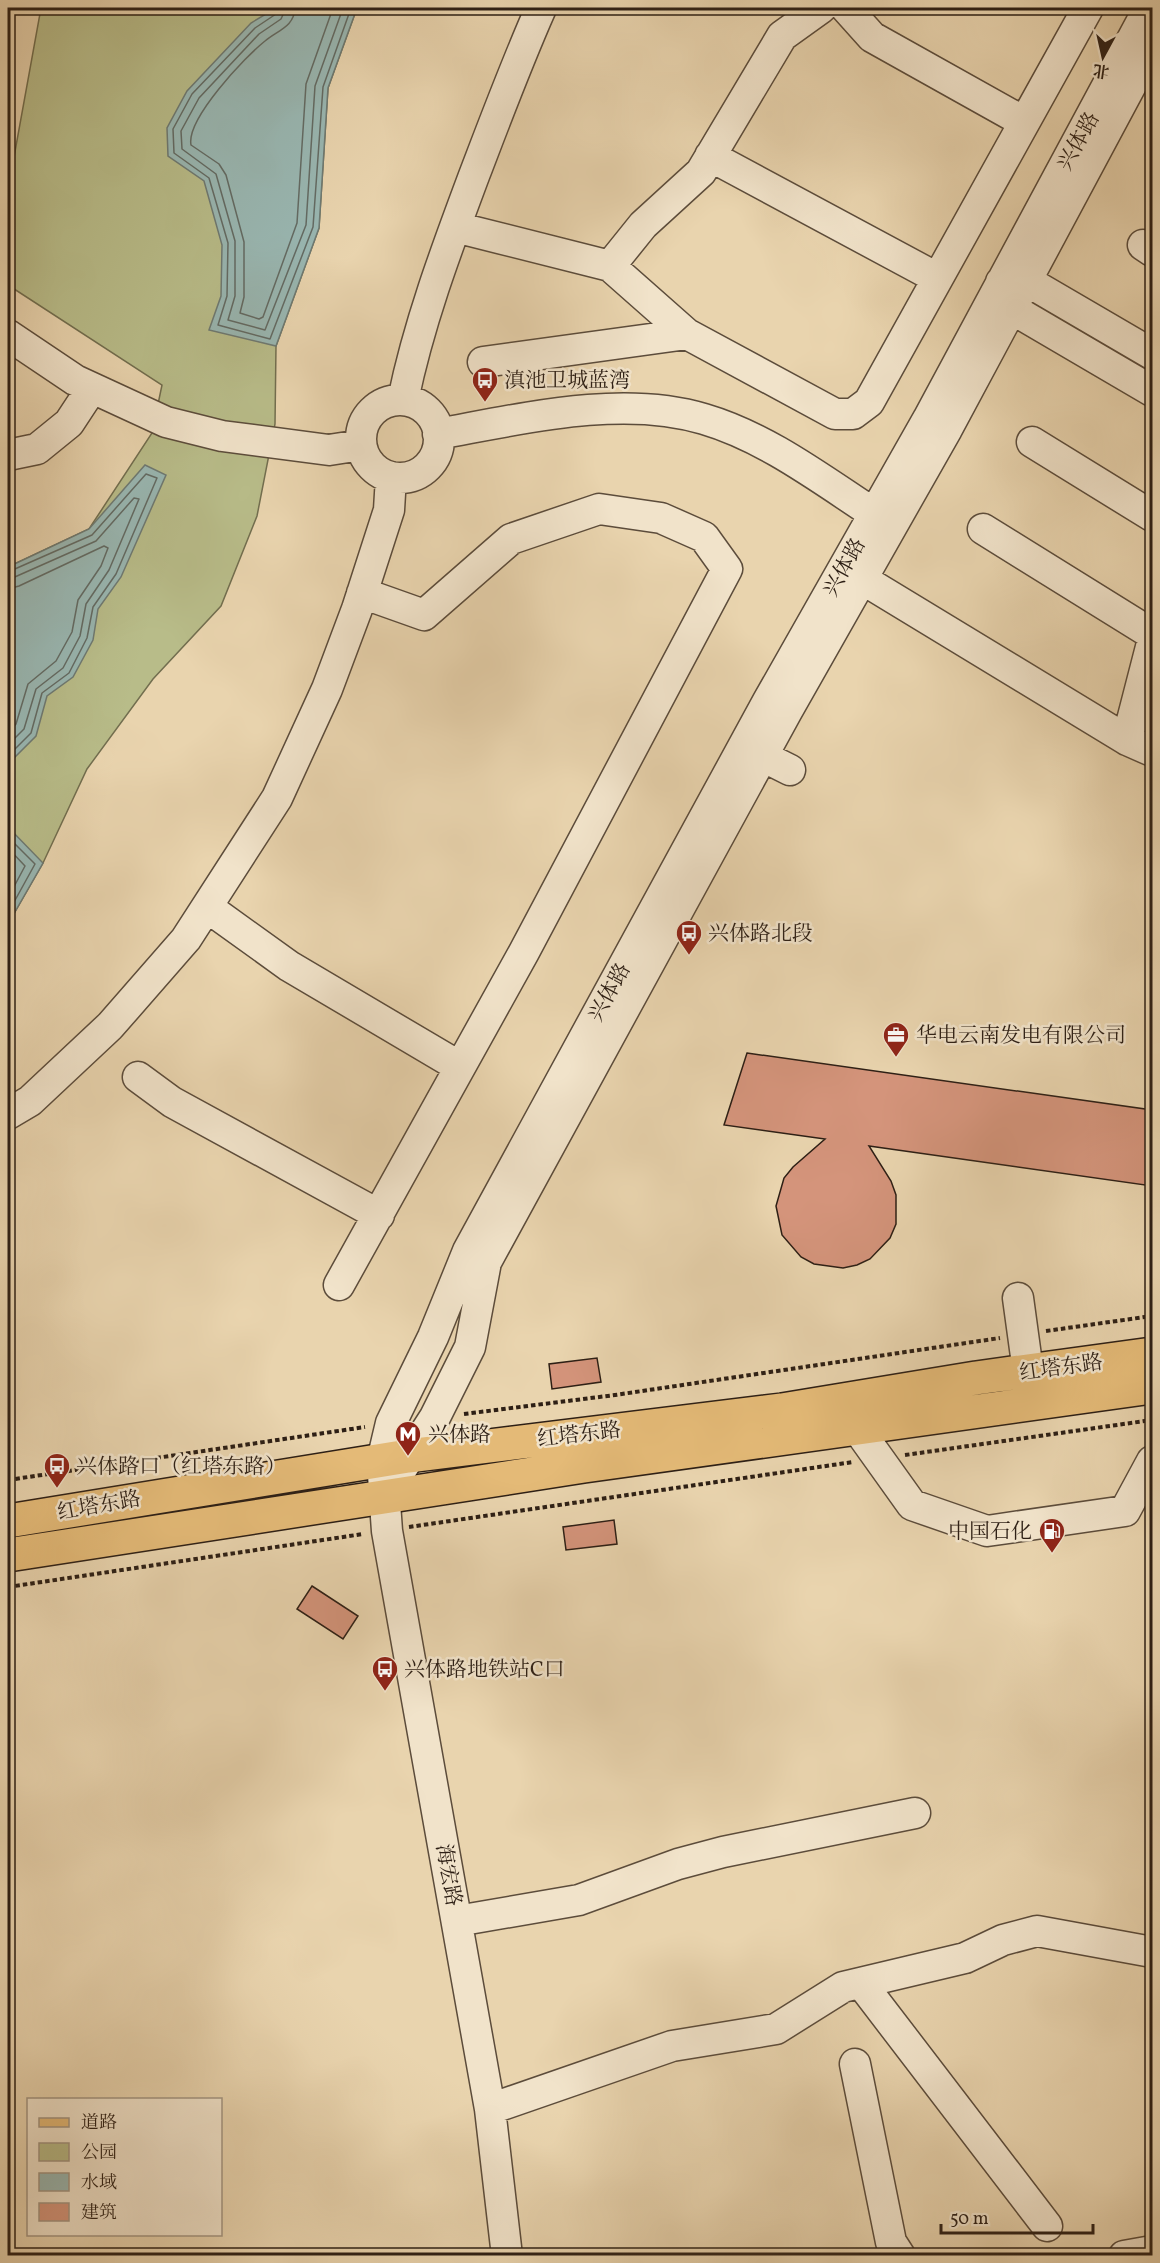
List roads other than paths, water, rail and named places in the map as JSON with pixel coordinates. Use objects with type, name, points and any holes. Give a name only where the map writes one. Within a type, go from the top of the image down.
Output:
[{"type":"main road","name":"红塔东路","points":[[8,1521],[265,1477],[395,1458],[782,1410],[1152,1354]]},
{"type":"main road","name":"红塔东路","points":[[8,1555],[386,1496],[1152,1387]]},
{"type":"street","points":[[403,400],[414,354],[455,227],[518,58],[541,8]]},
{"type":"street","points":[[610,266],[643,225],[701,172],[782,36],[821,8]]},
{"type":"street","points":[[846,8],[872,36],[1024,122]]},
{"type":"street","points":[[455,227],[610,266],[687,334],[835,414],[853,414],[869,402],[1088,8]]},
{"type":"street","name":"兴体路","points":[[1013,291],[1149,8]]},
{"type":"street","name":"兴体路","points":[[386,1496],[395,1458],[391,1423],[433,1337],[468,1251],[1152,46]]},
{"type":"street","points":[[710,156],[937,278]]},
{"type":"street","points":[[1013,291],[1152,354]]},
{"type":"street","points":[[1013,291],[1152,391]]},
{"type":"street","points":[[483,362],[687,334]]},
{"type":"street","points":[[8,335],[92,388],[166,422],[222,436],[329,450],[361,445]]},
{"type":"street","points":[[8,454],[37,449],[69,423],[92,388]]},
{"type":"street","points":[[403,400],[426,410],[434,421],[438,434],[437,450],[431,462],[421,472],[405,478],[391,477],[370,465],[361,445],[362,429],[368,417],[380,405],[403,400]]},
{"type":"street","points":[[438,434],[544,415],[638,408],[704,419],[764,444],[883,520]]},
{"type":"street","points":[[1032,442],[1152,516]]},
{"type":"street","points":[[8,1114],[30,1101],[110,1026],[186,939],[277,798],[327,689],[362,593],[389,510],[391,477]]},
{"type":"street","points":[[339,1285],[460,1067],[727,569],[704,537],[661,518],[599,509],[512,539],[424,615],[362,593]]},
{"type":"street","name":"兴体路","points":[[395,1458],[435,1417],[470,1347],[486,1263],[753,752],[862,579],[883,520]]},
{"type":"street","points":[[983,528],[1152,634]]},
{"type":"street","points":[[862,579],[1140,745],[1151,657]]},
{"type":"street","points":[[753,752],[790,770]]},
{"type":"street","points":[[207,907],[289,966],[460,1067]]},
{"type":"street","points":[[138,1077],[172,1102],[378,1215]]},
{"type":"street","points":[[1018,1298],[1028,1371]]},
{"type":"street","points":[[856,1428],[912,1505],[987,1531],[1125,1511],[1152,1461]]},
{"type":"street","name":"海宏路","points":[[386,1496],[387,1531],[490,2109],[507,2256]]},
{"type":"street","points":[[457,1921],[579,1900],[678,1864],[723,1852],[915,1813]]},
{"type":"street","points":[[490,2109],[672,2046],[776,2029],[843,1987],[965,1958],[1003,1940],[1037,1931],[1152,1952]]},
{"type":"street","points":[[861,1983],[1047,2226]]},
{"type":"street","points":[[855,2064],[891,2242],[900,2256]]},
{"type":"street","points":[[1124,2256],[1131,2252],[1152,2251]]},
{"type":"water","points":[[276,8],[357,8],[328,88],[319,228],[276,346],[209,330],[221,296],[222,245],[204,181],[168,156],[167,128],[187,91],[251,23]]},
{"type":"water","points":[[145,465],[166,475],[121,577],[98,609],[93,640],[73,677],[47,696],[36,736],[8,764],[8,567],[89,529]]},
{"type":"water","points":[[8,827],[43,863],[8,924]]},
{"type":"place","name":"滇池卫城蓝湾","points":[[485,403]]},
{"type":"place","name":"兴体路北段","points":[[689,956]]},
{"type":"place","name":"华电云南发电有限公司","points":[[896,1058]]},
{"type":"place","name":"兴体路","points":[[408,1457]]},
{"type":"place","name":"兴体路口（红塔东路）","points":[[57,1489]]},
{"type":"place","name":"中国石化","points":[[1052,1554]]},
{"type":"place","name":"兴体路地铁站C口","points":[[385,1692]]}]
